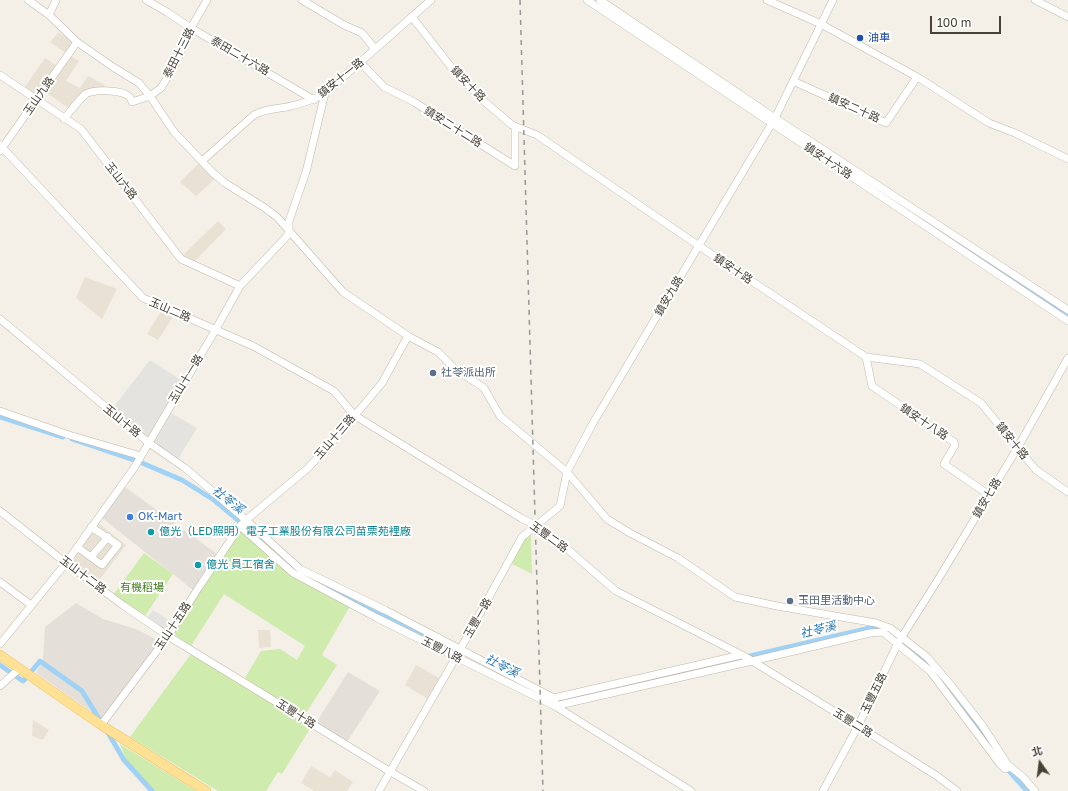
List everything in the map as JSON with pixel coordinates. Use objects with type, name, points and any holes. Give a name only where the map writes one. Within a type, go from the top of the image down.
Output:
[{"type":"main road","points":[[0,655],[18,669],[101,725],[206,791]]},
{"type":"street","points":[[28,0],[49,15],[77,42],[139,83],[150,96],[174,132],[202,161],[225,183],[265,208],[289,230],[344,292],[408,336],[438,352],[454,368],[484,388],[500,416],[567,472],[607,518],[630,533],[678,558],[735,597],[777,606],[876,623],[890,628],[930,671],[1000,764],[1005,769],[1011,767],[1023,777],[1035,791]]},
{"type":"street","points":[[49,15],[56,0]]},
{"type":"street","name":"泰田二十六路","points":[[146,0],[314,100]]},
{"type":"street","name":"泰田十三路","points":[[64,118],[86,94],[102,91],[116,92],[127,95],[132,102],[150,96],[161,88],[176,63],[191,28],[207,0]]},
{"type":"street","points":[[302,0],[344,25],[362,33],[375,49]]},
{"type":"street","name":"鎮安十一路","points":[[202,161],[254,115],[260,112],[314,100],[325,93],[431,0]]},
{"type":"street","name":"鎮安十六路","points":[[587,0],[773,121],[1068,321]]},
{"type":"street","points":[[600,0],[773,121],[1068,310]]},
{"type":"street","points":[[767,0],[821,24],[917,77],[989,123],[1015,133],[1068,159]]},
{"type":"street","name":"鎮安九路","points":[[567,472],[592,423],[773,121],[833,0]]},
{"type":"street","points":[[1035,0],[1068,17]]},
{"type":"street","name":"鎮安十路","points":[[412,17],[455,72],[485,102],[515,127],[537,135],[698,246],[866,357],[920,364],[981,403],[1036,470],[1068,492]]},
{"type":"street","name":"玉山九路","points":[[1,148],[77,42]]},
{"type":"street","name":"鎮安二十二路","points":[[361,63],[384,87],[414,102],[515,166],[515,127]]},
{"type":"street","name":"玉山六路","points":[[0,75],[81,129],[181,259],[240,286]]},
{"type":"street","name":"鎮安二十路","points":[[793,81],[886,123],[917,77]]},
{"type":"street","name":"玉山十一路","points":[[0,644],[30,605],[66,563],[134,468],[240,286],[287,236],[289,221],[306,172],[325,93]]},
{"type":"street","name":"玉山二路","points":[[1,148],[143,298],[253,346],[334,391],[354,415]]},
{"type":"street","name":"玉山十路","points":[[0,319],[149,443],[185,468],[243,523]]},
{"type":"street","name":"玉山十三路","points":[[243,523],[308,468],[382,383],[408,336]]},
{"type":"street","name":"鎮安十八路","points":[[866,357],[872,386],[954,442],[955,445],[944,464],[989,495]]},
{"type":"street","name":"鎮安七路","points":[[900,640],[1018,447],[1068,358]]},
{"type":"street","points":[[0,411],[69,435],[141,456]]},
{"type":"street","name":"玉豐二路","points":[[354,415],[537,526],[558,541],[616,590],[746,658],[858,726],[937,776],[957,791]]},
{"type":"street","name":"玉豐一路","points":[[379,791],[522,537],[560,506],[567,472]]},
{"type":"street","name":"玉山十二路","points":[[0,511],[66,563],[124,606],[168,636]]},
{"type":"street","name":"玉山十五路","points":[[101,725],[168,636],[199,587],[243,523]]},
{"type":"street","name":"玉豐八路","points":[[243,523],[293,574],[458,653],[555,702],[691,791]]},
{"type":"street","points":[[77,547],[102,565],[118,544],[91,527]]},
{"type":"street","points":[[91,557],[108,537]]},
{"type":"street","points":[[0,582],[30,605]]},
{"type":"street","points":[[555,702],[746,658],[870,633],[883,632],[900,640]]},
{"type":"street","name":"玉豐十路","points":[[168,636],[424,791]]},
{"type":"street","name":"玉豐五路","points":[[822,791],[858,726],[900,640]]},
{"type":"street","points":[[555,702],[746,658]]},
{"type":"street","points":[[0,686],[18,669]]},
{"type":"shaded area","points":[[59,32],[73,43],[66,53],[50,42]]},
{"type":"shaded area","points":[[69,55],[79,61],[66,81],[80,88],[88,76],[105,85],[102,90],[94,89],[70,109],[44,91]]},
{"type":"shaded area","points":[[45,58],[56,65],[35,96],[24,88]]},
{"type":"shaded area","points":[[199,163],[216,178],[196,196],[180,182]]},
{"type":"shaded area","points":[[218,221],[226,229],[194,262],[182,256]]},
{"type":"shaded area","points":[[85,277],[117,289],[102,319],[76,298]]},
{"type":"shaded area","points":[[162,310],[174,315],[158,340],[147,334]]},
{"type":"shaded area","points":[[150,360],[181,380],[148,439],[112,409]]},
{"type":"shaded area","points":[[171,413],[197,428],[178,459],[154,442]]},
{"type":"shaded area","points":[[125,487],[217,554],[193,590],[101,517]]},
{"type":"shaded area","points":[[97,522],[126,545],[97,583],[69,562]]},
{"type":"shaded area","points":[[76,603],[103,619],[136,629],[161,642],[102,719],[36,673],[43,659],[45,627]]},
{"type":"shaded area","points":[[153,610],[173,623],[169,630],[167,631],[148,617]]},
{"type":"shaded area","points":[[258,630],[270,630],[271,647],[259,648]]},
{"type":"shaded area","points":[[416,665],[439,678],[428,699],[405,685]]},
{"type":"shaded area","points":[[348,672],[380,691],[347,742],[316,723]]},
{"type":"shaded area","points":[[33,720],[49,730],[43,740],[32,736]]},
{"type":"shaded area","points":[[311,766],[330,777],[335,770],[353,782],[347,791],[314,791],[301,783]]},
{"type":"green space","points":[[240,530],[292,575],[350,606],[322,655],[337,665],[304,716],[245,678],[261,651],[280,649],[297,660],[305,646],[224,594],[191,646],[171,632]]},
{"type":"green space","points":[[531,533],[532,574],[512,564],[524,539]]},
{"type":"green space","name":"有機稻場","points":[[144,553],[173,574],[145,616],[113,595]]},
{"type":"green space","points":[[191,654],[311,727],[282,774],[278,772],[266,791],[218,791],[130,737]]},
{"type":"green space","points":[[120,744],[196,791],[154,791],[126,759]]},
{"type":"waterway","points":[[869,184],[1068,316]]},
{"type":"waterway","name":"社苓溪","points":[[0,417],[63,437]]},
{"type":"waterway","name":"社苓溪","points":[[72,439],[134,460]]},
{"type":"waterway","name":"社苓溪","points":[[142,463],[182,480],[214,500],[244,525]]},
{"type":"waterway","name":"社苓溪","points":[[254,534],[297,572],[460,655]]},
{"type":"waterway","name":"社苓溪","points":[[746,657],[870,628],[885,631],[897,638]]},
{"type":"waterway","name":"社苓溪","points":[[903,643],[926,662],[931,669]]},
{"type":"waterway","points":[[31,672],[40,661],[82,691],[101,722]]},
{"type":"waterway","points":[[0,665],[10,672]]},
{"type":"waterway","name":"社苓溪","points":[[553,702],[691,670]]},
{"type":"waterway","points":[[17,677],[23,681],[26,678]]},
{"type":"waterway","name":"社苓溪","points":[[949,691],[986,737]]},
{"type":"waterway","points":[[107,731],[124,760],[152,791]]},
{"type":"waterway","name":"社苓溪","points":[[1010,772],[1027,791]]},
{"type":"railway","points":[[520,0],[543,791]]},
{"type":"place","name":"油車","points":[[860,38]]},
{"type":"place","name":"社苓派出所","points":[[433,373]]},
{"type":"place","name":"OK-Mart","points":[[130,517]]},
{"type":"place","name":"億光（LED照明）電子工業股份有限公司苗栗苑裡廠","points":[[151,532]]},
{"type":"place","name":"億光 員工宿舍","points":[[198,565]]},
{"type":"place","name":"玉田里活動中心","points":[[790,601]]}]
